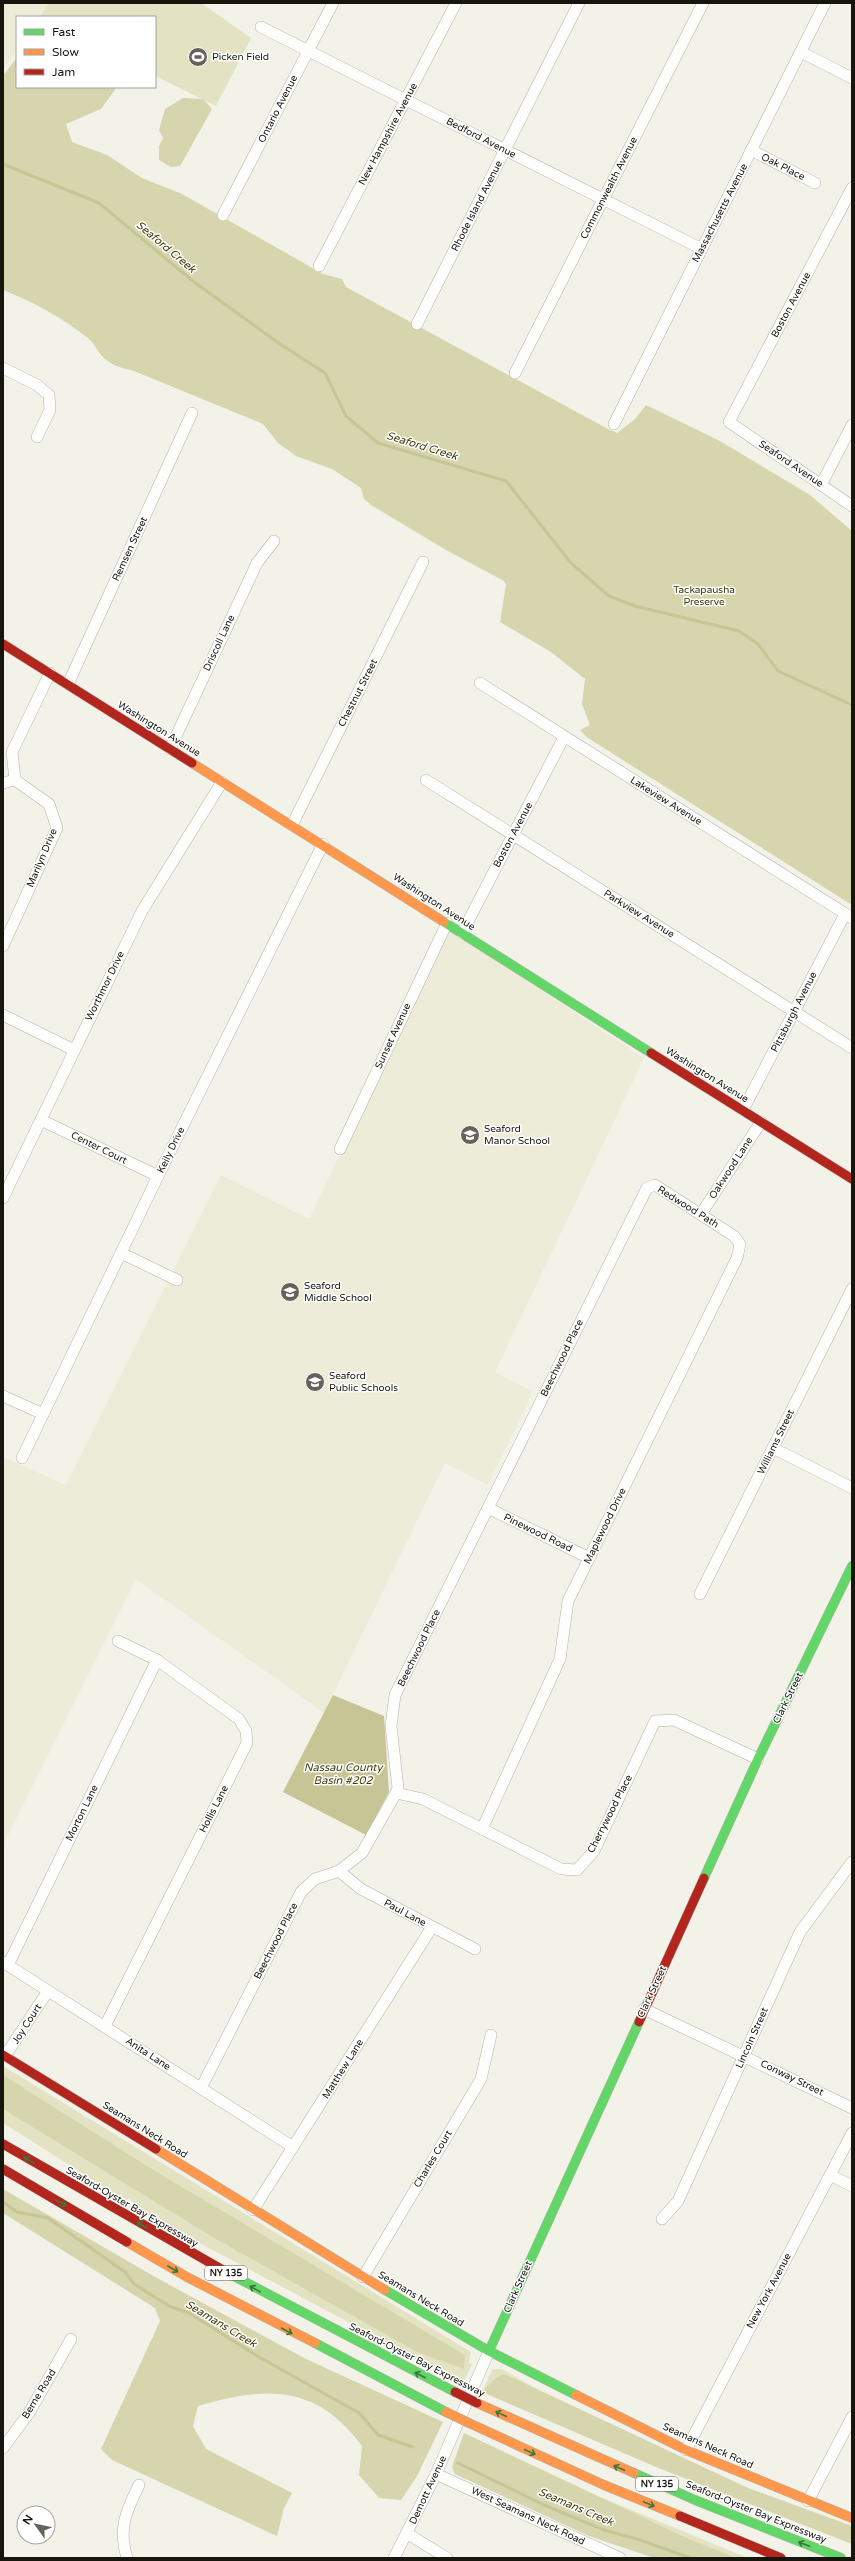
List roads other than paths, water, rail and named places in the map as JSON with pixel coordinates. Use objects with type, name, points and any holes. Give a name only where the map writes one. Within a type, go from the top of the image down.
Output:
[{"type":"main road","name":"Washington Avenue","points":[[3,644],[323,844],[605,1026],[743,1110],[852,1179]]},
{"type":"main road","name":"Clark Street","points":[[489,2352],[758,1758],[852,1566]]},
{"type":"main road","name":"Seamans Neck Road","points":[[4,2055],[362,2277],[489,2352],[686,2450],[852,2518]]},
{"type":"main road","name":"Seaford-Oyster Bay Expressway","points":[[3,2144],[261,2292],[455,2392],[695,2500],[840,2558]]},
{"type":"main road","name":"NY 135","points":[[3,2169],[212,2291],[464,2422],[611,2488],[781,2558]]},
{"type":"street","name":"Ontario Avenue","points":[[223,215],[333,3]]},
{"type":"street","name":"New Hampshire Avenue","points":[[319,266],[456,3]]},
{"type":"street","name":"Rhode Island Avenue","points":[[418,324],[579,3]]},
{"type":"street","name":"Commonwealth Avenue","points":[[515,373],[703,3]]},
{"type":"street","name":"Massachusetts Avenue","points":[[614,424],[826,3]]},
{"type":"street","name":"Bedford Avenue","points":[[261,27],[702,249]]},
{"type":"street","points":[[801,52],[852,78]]},
{"type":"street","name":"Oak Place","points":[[751,150],[815,183]]},
{"type":"street","name":"Boston Avenue","points":[[729,422],[852,188]]},
{"type":"street","points":[[3,368],[37,385],[49,395],[50,410],[37,437]]},
{"type":"street","name":"Remsen Street","points":[[68,684],[192,413]]},
{"type":"street","name":"Seaford Avenue","points":[[729,422],[852,506]]},
{"type":"street","points":[[821,485],[852,425]]},
{"type":"street","name":"Driscoll Lane","points":[[170,749],[257,563],[274,541]]},
{"type":"street","name":"Chestnut Street","points":[[292,825],[423,562]]},
{"type":"street","points":[[3,783],[15,780],[12,752],[50,673]]},
{"type":"street","name":"Lakeview Avenue","points":[[480,684],[848,916]]},
{"type":"street","name":"Boston Avenue","points":[[462,933],[564,737]]},
{"type":"street","name":"Marilyn Drive","points":[[4,939],[57,828],[49,804],[15,780]]},
{"type":"street","name":"Parkview Avenue","points":[[426,780],[852,1048]]},
{"type":"street","name":"Worthmor Drive","points":[[3,1198],[142,912],[222,782]]},
{"type":"street","name":"Keily Drive","points":[[22,1458],[158,1176],[323,844]]},
{"type":"street","name":"Pittsburgh Avenue","points":[[743,1110],[794,1012],[848,916]]},
{"type":"street","name":"Sunset Avenue","points":[[340,1149],[447,923]]},
{"type":"street","points":[[3,1016],[74,1050]]},
{"type":"street","name":"Center Court","points":[[41,1120],[158,1176]]},
{"type":"street","name":"Oakwood Lane","points":[[701,1214],[761,1122]]},
{"type":"street","name":"Redwood Path","points":[[647,1188],[655,1185],[729,1233]]},
{"type":"street","name":"Beechwood Place","points":[[201,2088],[301,1892],[315,1879],[339,1871],[362,1853],[396,1793],[398,1788],[391,1726],[395,1695],[647,1188]]},
{"type":"street","name":"Maplewood Drive","points":[[482,1829],[560,1659],[568,1601],[737,1258],[740,1244],[729,1233]]},
{"type":"street","points":[[121,1253],[177,1280]]},
{"type":"street","name":"Williams Street","points":[[700,1594],[852,1289]]},
{"type":"street","points":[[3,1396],[43,1414]]},
{"type":"street","points":[[773,1448],[852,1488]]},
{"type":"street","name":"Pinewood Road","points":[[488,1508],[589,1558]]},
{"type":"street","name":"Hollis Lane","points":[[104,2026],[247,1744],[246,1731],[239,1720],[157,1660],[118,1641]]},
{"type":"street","name":"Morton Lane","points":[[5,1964],[157,1660]]},
{"type":"street","name":"Cherrywood Place","points":[[396,1793],[423,1799],[561,1869],[577,1870],[594,1851],[656,1721],[674,1720],[758,1758]]},
{"type":"street","name":"Lincoln Street","points":[[662,2219],[678,2202],[800,1932],[852,1862]]},
{"type":"street","name":"Paul Lane","points":[[339,1871],[361,1889],[475,1949]]},
{"type":"street","name":"Matthew Lane","points":[[253,2210],[432,1927]]},
{"type":"street","name":"Anita Lane","points":[[5,1964],[293,2147]]},
{"type":"street","name":"Joy Court","points":[[4,2055],[48,1991]]},
{"type":"street","name":"Conway Street","points":[[644,2009],[852,2108]]},
{"type":"street","name":"Charles Court","points":[[362,2277],[481,2079],[491,2035]]},
{"type":"street","name":"New York Avenue","points":[[686,2450],[852,2133]]},
{"type":"street","points":[[830,2175],[852,2186]]},
{"type":"street","name":"Berne Road","points":[[3,2448],[29,2413],[71,2339]]},
{"type":"street","name":"Clark Street","points":[[464,2422],[489,2352]]},
{"type":"street","points":[[808,2501],[852,2418]]},
{"type":"street","name":"Demott Avenue","points":[[394,2558],[408,2534],[436,2474],[464,2422]]},
{"type":"street","name":"West Seamans Neck Road","points":[[436,2474],[620,2558]]},
{"type":"street","points":[[127,2558],[122,2536],[123,2525],[139,2485]]},
{"type":"street","points":[[408,2534],[448,2558]]},
{"type":"water","name":"Nassau County Basin #202","points":[[333,1695],[384,1716],[389,1792],[366,1835],[283,1792]]},
{"type":"waterway","name":"Seaford Creek","points":[[3,164],[99,203],[194,282],[280,344],[325,373],[346,416],[378,443],[506,481],[571,563],[609,596],[635,606],[739,631],[758,644],[778,671],[852,705]]},
{"type":"waterway","name":"Seamans Creek","points":[[3,2202],[17,2212],[48,2218],[125,2272],[134,2284],[169,2306],[189,2313],[259,2357],[359,2413],[378,2435],[413,2447]]},
{"type":"waterway","name":"Seamans Creek","points":[[458,2463],[544,2505],[604,2530],[637,2539],[691,2558]]},
{"type":"place","name":"Picken Field","points":[[198,57]]},
{"type":"place","name":"Seaford Manor School","points":[[470,1135]]},
{"type":"place","name":"Seaford Middle School","points":[[290,1292]]},
{"type":"place","name":"Seaford Public Schools","points":[[315,1382]]},
{"type":"park label","name":"Tackapausha Preserve","points":[[704,596]]}]
